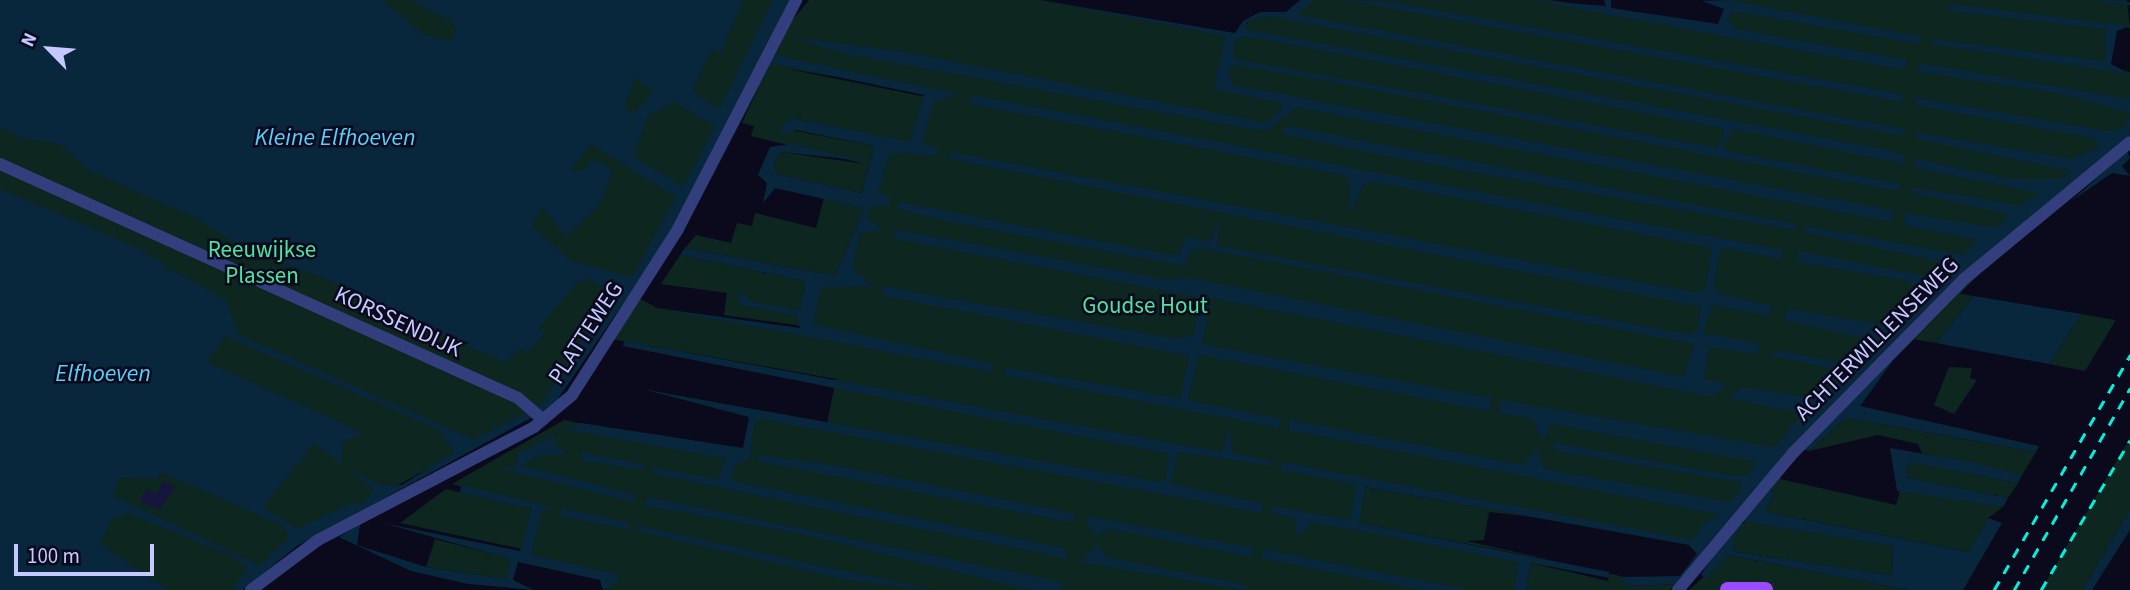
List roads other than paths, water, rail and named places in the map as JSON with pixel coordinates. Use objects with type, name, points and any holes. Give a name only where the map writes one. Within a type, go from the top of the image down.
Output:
[{"type":"main road","points":[[1728,590],[1765,590]]},
{"type":"street","name":"PLATTEWEG","points":[[251,590],[343,525],[572,395],[678,229],[796,0]]},
{"type":"street","name":"ACHTERWILLENSEWEG","points":[[1678,590],[1794,452],[1964,279],[2130,142]]},
{"type":"street","name":"KORSSENDIJK","points":[[0,164],[538,414]]},
{"type":"water","name":"Kleine Elfhoeven","points":[[0,0],[382,0],[424,35],[450,41],[456,31],[452,22],[411,0],[744,0],[720,53],[712,50],[692,92],[719,110],[773,0],[790,0],[672,232],[553,406],[297,546],[243,590],[232,590],[248,568],[230,555],[128,513],[111,520],[100,544],[168,590],[0,590],[0,189],[140,249],[168,267],[163,273],[171,269],[226,300],[239,335],[474,440],[543,403],[611,292],[588,278],[577,283],[537,329],[546,332],[527,353],[521,348],[505,362],[361,300],[352,289],[247,250],[196,218],[88,170],[60,144],[24,138],[15,148],[20,137],[0,127]],"holes":[[[635,77],[653,92],[632,115],[625,106]],[[675,102],[715,127],[683,187],[636,158],[635,150],[647,117]],[[591,144],[676,197],[632,277],[571,261],[532,226],[541,207],[566,237],[600,204],[613,170],[594,160],[584,171],[569,171]],[[225,336],[438,429],[454,452],[402,485],[382,486],[344,467],[374,490],[363,504],[349,504],[298,529],[263,507],[314,443],[341,464],[343,442],[363,433],[207,362]],[[161,472],[284,526],[289,537],[260,566],[113,496],[120,477],[157,479]]]},
{"type":"water","points":[[1039,0],[1235,33],[1243,21],[1260,12],[1286,12],[1300,0],[1314,0],[1297,15],[1904,129],[1905,136],[1268,16],[1247,22],[1245,29],[1888,150],[1905,156],[1903,164],[1734,129],[1723,144],[1726,151],[1901,184],[1899,190],[1884,189],[1301,76],[1234,65],[1228,71],[1233,85],[1894,211],[1891,222],[1296,107],[1268,130],[1252,129],[846,54],[791,37],[905,52],[1266,123],[1282,109],[1280,103],[1214,89],[1225,36]],"holes":[[[1245,36],[1722,128],[1724,131],[1718,148],[1234,59],[1234,42]]]},
{"type":"water","points":[[1345,0],[1391,2],[1902,94],[1902,102]]},
{"type":"water","points":[[1530,0],[1606,6],[1604,0],[1611,0],[1611,8],[1718,24],[1724,9],[1702,1],[1728,0],[1922,37],[1919,44],[1733,11],[1728,19],[1736,29],[1907,60],[1904,70]]},
{"type":"water","points":[[1950,4],[2130,26],[2117,31],[2111,64],[2130,74],[1931,44],[1933,39],[2105,61],[2106,29],[1948,11]]},
{"type":"water","points":[[773,55],[960,94],[935,102],[921,142],[939,150],[937,156],[894,153],[886,162],[879,192],[891,198],[888,207],[872,206],[866,216],[882,230],[860,233],[852,268],[872,286],[821,288],[813,324],[993,364],[992,372],[657,308],[800,328],[796,315],[741,305],[737,296],[743,292],[750,301],[794,310],[801,307],[805,281],[680,255],[685,248],[835,276],[864,208],[775,188],[763,203],[767,183],[758,175],[770,147],[791,144],[866,161],[781,152],[773,165],[777,174],[862,193],[874,146],[796,130],[783,135],[780,128],[792,118],[910,142],[924,95],[771,63],[697,207]]},
{"type":"water","points":[[1920,63],[2130,99],[2130,113],[2062,94],[1919,72]]},
{"type":"water","points":[[971,95],[1783,250],[1782,259],[1723,248],[1718,257],[1714,288],[1719,293],[1771,306],[1769,316],[1712,305],[1703,333],[1761,344],[1756,354],[1709,347],[1704,379],[1727,384],[1712,397],[1211,298],[1202,344],[1492,398],[1489,411],[1199,355],[1188,400],[1281,419],[1279,428],[1004,375],[1006,368],[1180,398],[1189,356],[884,296],[881,286],[1173,338],[1193,336],[1201,298],[896,239],[892,229],[1170,280],[1186,277],[1684,377],[1694,344],[1203,248],[1190,252],[1185,266],[951,222],[897,209],[899,202],[1172,255],[1180,253],[1186,237],[1210,242],[1219,220],[1217,244],[1223,247],[1688,334],[1698,330],[1701,307],[950,159],[951,152],[1698,293],[1705,289],[1712,248],[1374,182],[1363,184],[1351,215],[1348,176],[970,104]]},
{"type":"water","points":[[1913,97],[2106,131],[2121,129],[2130,116],[2130,135],[1960,277],[1681,584],[1628,586],[1620,577],[1680,576],[1697,554],[1689,545],[1365,487],[1359,523],[1609,572],[1610,578],[1531,563],[1526,590],[1514,590],[1518,562],[1314,522],[1296,537],[1295,518],[1271,513],[1273,506],[1350,520],[1356,485],[1280,470],[1282,462],[1692,540],[1704,523],[1722,515],[1288,430],[1290,420],[1523,465],[1537,449],[1544,469],[1731,502],[1743,487],[1739,482],[1556,451],[1552,442],[1721,474],[1747,476],[1757,462],[1551,424],[1543,441],[1532,419],[1498,413],[1501,400],[1775,447],[1802,414],[1729,398],[1742,387],[1819,399],[1846,371],[1772,356],[1775,350],[1848,364],[1876,341],[1784,320],[1787,309],[1891,326],[1921,295],[1909,281],[1796,262],[1799,251],[1930,277],[1949,274],[1956,265],[1805,232],[1806,226],[1963,255],[1978,240],[1904,225],[1905,213],[1997,228],[2009,214],[1913,193],[1911,187],[2024,206],[2042,194],[1914,167],[1916,159],[2009,179],[2069,179],[2074,172],[1918,139],[1915,132],[2071,159],[2099,147],[2094,138],[1918,106]]},
{"type":"water","points":[[1287,126],[1796,224],[1794,230],[1374,154],[1279,133]]},
{"type":"water","points":[[2127,151],[2130,158],[2122,166],[2130,176],[2112,173],[2070,202]]},
{"type":"water","points":[[1974,296],[2081,314],[2049,364],[1936,343]]},
{"type":"water","points":[[624,341],[1222,452],[1229,427],[1233,453],[1272,461],[1271,466],[1178,452],[1170,483],[1263,504],[1261,513],[762,419],[754,423],[750,458],[734,466],[731,479],[737,482],[1064,548],[1068,559],[654,474],[651,467],[716,479],[727,459],[565,429],[581,423],[743,448],[749,417],[642,389],[1159,482],[1166,479],[1169,454],[623,346]]},
{"type":"water","points":[[1895,358],[1860,406],[2039,446],[2036,452],[1846,418],[1809,451],[1803,449]]},
{"type":"water","points":[[554,435],[555,444],[568,455],[538,455],[522,466],[636,495],[635,502],[498,468],[514,467],[519,453]]},
{"type":"water","points":[[1890,448],[1966,461],[2022,475],[2018,483],[1909,462],[1906,477],[2008,498],[2003,507],[1897,491]]},
{"type":"water","points":[[580,452],[643,464],[642,470],[584,461]]},
{"type":"water","points":[[759,455],[833,465],[1075,514],[1073,522],[1063,521],[757,461]]},
{"type":"water","points":[[461,485],[550,507],[541,512],[531,555],[618,574],[617,582],[603,590],[600,580],[518,562],[513,580],[534,590],[468,584],[411,571],[339,537],[360,524],[357,545],[426,567],[506,579],[510,559],[383,523],[520,551],[532,509],[460,493]]},
{"type":"water","points":[[1766,488],[1775,493],[1765,512],[1969,552],[1988,518],[2002,523],[1963,590],[1908,590],[1728,555],[1705,579],[1701,574],[1736,525],[1741,527],[1731,545],[1737,552],[1892,575],[1893,546],[1742,521]]},
{"type":"water","points":[[648,497],[1052,580],[1062,583],[1061,590],[1031,590],[806,535],[644,505]]},
{"type":"water","points":[[561,508],[630,523],[629,530],[560,516]]},
{"type":"water","points":[[2130,510],[2130,530],[2092,590],[2082,590]]},
{"type":"water","points":[[1088,516],[1254,548],[1252,557],[1110,529],[1098,536],[1087,525]]},
{"type":"water","points":[[639,526],[938,590],[847,580],[638,531]]},
{"type":"water","points":[[1098,544],[1105,557],[1246,585],[1245,590],[1080,562]]},
{"type":"water","points":[[1263,549],[1470,590],[1421,590],[1261,558]]},
{"type":"waterway","points":[[2104,0],[2130,3]]},
{"type":"waterway","points":[[2060,181],[2075,171]]},
{"type":"waterway","points":[[2023,206],[2043,192]]},
{"type":"waterway","points":[[1996,229],[2012,215]]},
{"type":"railway","points":[[1994,590],[2130,355]]},
{"type":"railway","points":[[2014,590],[2130,388]]},
{"type":"railway","points":[[2041,590],[2130,440]]},
{"type":"park label","name":"Reeuwijkse Plassen","points":[[262,263]]},
{"type":"park label","name":"Goudse Hout","points":[[1145,306]]},
{"type":"water label","name":"Elfhoeven","points":[[103,374]]}]
